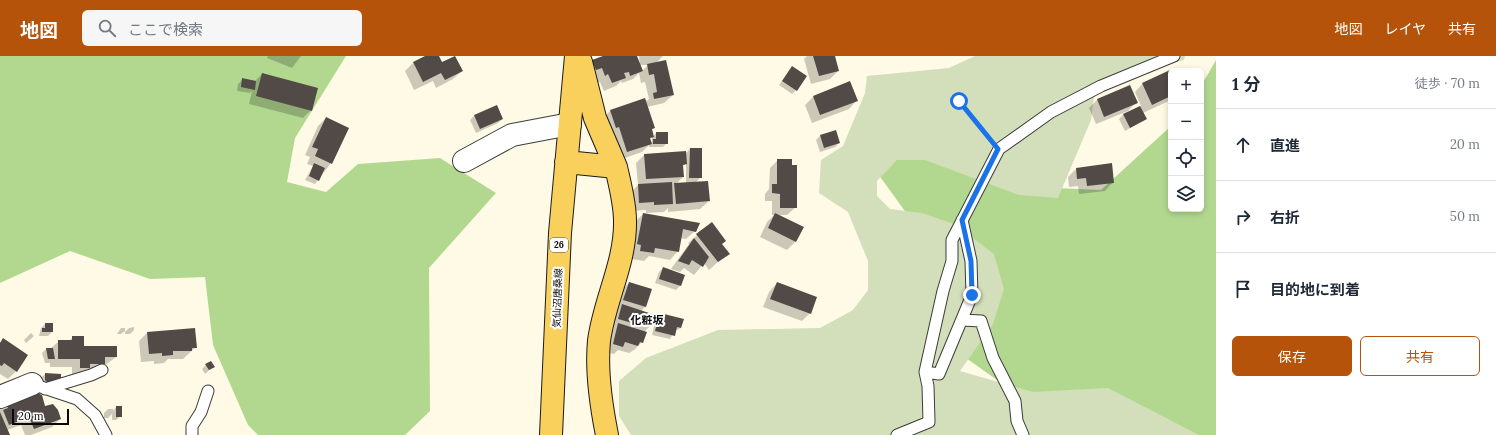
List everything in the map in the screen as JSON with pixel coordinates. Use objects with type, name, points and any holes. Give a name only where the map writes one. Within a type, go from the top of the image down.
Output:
[{"type":"main road","name":"気仙沼唐桑線","points":[[551,435],[560,232],[576,56]]},
{"type":"main road","points":[[579,56],[595,118],[616,167],[623,196],[625,222],[622,250],[599,340],[599,372],[607,435]]},
{"type":"main road","points":[[566,162],[616,167]]},
{"type":"street","points":[[464,161],[512,135],[570,124]]},
{"type":"street","points":[[0,397],[38,386]]},
{"type":"lane","points":[[897,435],[929,422],[928,386],[925,372],[943,291],[952,261],[952,240],[998,149],[1051,112],[1102,86],[1174,56]]},
{"type":"lane","points":[[925,372],[939,374],[972,295],[971,261],[962,220]]},
{"type":"lane","points":[[962,320],[981,321],[993,358],[1015,401],[1017,421],[1023,435]]},
{"type":"lane","points":[[38,386],[91,375],[102,370]]},
{"type":"lane","points":[[38,386],[77,399],[95,415],[106,435]]},
{"type":"lane","points":[[192,435],[192,426],[201,412],[208,391]]},
{"type":"path","points":[[959,101],[998,149]]},
{"type":"green space","points":[[0,56],[346,56],[295,138],[287,182],[326,192],[358,164],[440,158],[496,193],[429,268],[430,411],[405,435],[258,435],[248,425],[213,345],[205,277],[150,279],[70,251],[0,283]]},
{"type":"green space","points":[[975,56],[1185,56],[1184,60],[1124,76],[1094,97],[1091,120],[1058,198],[1019,195],[925,160],[897,160],[877,181],[877,196],[890,209],[922,213],[954,224],[994,254],[1004,289],[993,324],[960,371],[1033,392],[1108,388],[1199,435],[631,435],[619,416],[619,381],[646,358],[718,330],[820,328],[853,310],[868,290],[868,261],[848,212],[819,193],[821,160],[843,146],[865,93],[867,76],[949,68]]},
{"type":"green space","points":[[1216,60],[1216,435],[1074,435],[910,318],[933,250],[873,167],[907,135],[1008,186],[1101,190],[1168,129],[1168,212],[1204,212],[1204,81]]},
{"type":"building","points":[[425,56],[439,56],[442,62],[455,56],[463,71],[445,80],[441,73],[423,82],[413,62]]},
{"type":"building","points":[[603,56],[637,56],[643,71],[630,76],[629,72],[624,73],[626,78],[612,83],[608,74],[605,76],[602,68],[596,70],[592,60]]},
{"type":"building","points":[[813,56],[835,56],[839,71],[819,76]]},
{"type":"building","points":[[666,60],[674,95],[654,99],[653,93],[657,92],[654,74],[649,75],[647,64]]},
{"type":"building","points":[[792,66],[807,76],[797,91],[782,81]]},
{"type":"building","points":[[1168,71],[1168,97],[1152,105],[1142,83]]},
{"type":"building","points":[[262,73],[318,88],[312,111],[256,96]]},
{"type":"building","points":[[242,78],[256,81],[255,90],[241,87]]},
{"type":"building","points":[[850,81],[858,101],[820,115],[813,96]]},
{"type":"building","points":[[1130,85],[1138,103],[1104,117],[1097,99]]},
{"type":"building","points":[[645,98],[655,128],[652,129],[654,137],[650,138],[652,144],[627,152],[619,127],[616,128],[610,110]]},
{"type":"building","points":[[497,105],[503,119],[480,129],[474,115]]},
{"type":"building","points":[[1140,106],[1147,119],[1130,128],[1123,114]]},
{"type":"building","points":[[326,117],[349,128],[332,164],[315,156],[318,149],[312,147]]},
{"type":"building","points":[[836,130],[840,143],[824,148],[820,135]]},
{"type":"building","points":[[656,132],[668,132],[668,144],[653,144],[653,139],[656,139]]},
{"type":"building","points":[[690,148],[702,148],[702,178],[689,178]]},
{"type":"building","points":[[686,151],[687,164],[683,165],[684,177],[646,179],[644,154]]},
{"type":"building","points":[[777,159],[792,159],[792,165],[797,165],[797,208],[780,208],[780,194],[772,193],[772,184],[777,184]]},
{"type":"building","points":[[314,163],[325,168],[319,181],[309,176]]},
{"type":"building","points":[[1112,163],[1114,183],[1087,186],[1086,178],[1077,179],[1076,168]]},
{"type":"building","points":[[708,181],[710,201],[676,204],[674,183]]},
{"type":"building","points":[[672,182],[673,204],[654,205],[654,202],[639,203],[638,184]]},
{"type":"building","points":[[643,213],[700,223],[696,232],[683,229],[679,252],[655,248],[654,253],[640,251],[641,245],[637,244]]},
{"type":"building","points":[[775,213],[804,227],[796,242],[768,228]]},
{"type":"building","points":[[712,222],[726,241],[722,244],[730,254],[718,262],[696,234]]},
{"type":"building","points":[[694,238],[709,257],[703,267],[692,260],[689,265],[678,261]]},
{"type":"building","points":[[663,267],[685,275],[681,286],[659,279]]},
{"type":"building","points":[[629,282],[652,289],[646,307],[623,300]]},
{"type":"building","points":[[777,282],[817,297],[811,314],[770,299]]},
{"type":"building","points":[[622,304],[655,315],[652,325],[637,321],[636,324],[618,319]]},
{"type":"building","points":[[660,313],[684,319],[681,328],[677,327],[675,336],[655,331]]},
{"type":"building","points":[[45,323],[53,323],[53,332],[42,332],[42,328],[45,328]]},
{"type":"building","points":[[618,323],[647,332],[643,343],[640,342],[638,346],[625,342],[623,347],[613,344]]},
{"type":"building","points":[[195,328],[197,348],[192,348],[192,351],[173,351],[173,355],[162,356],[162,353],[149,354],[147,332]]},
{"type":"building","points":[[72,336],[84,336],[84,346],[117,346],[117,357],[105,357],[105,364],[90,364],[90,368],[80,368],[80,359],[58,359],[58,340],[72,340]]},
{"type":"building","points":[[3,338],[28,355],[17,372],[4,363],[2,366],[0,365],[0,343]]},
{"type":"building","points":[[46,348],[53,348],[55,359],[48,359]]},
{"type":"building","points":[[211,361],[215,367],[209,370],[205,364]]},
{"type":"building","points":[[45,373],[61,374],[61,379],[48,383],[45,380]]},
{"type":"building","points":[[33,391],[42,395],[45,406],[53,404],[58,410],[61,419],[34,429],[29,417],[9,425],[3,410],[8,408],[5,401]]},
{"type":"building","points":[[116,406],[122,406],[122,417],[116,417]]},
{"type":"building","points":[[0,412],[10,435],[0,435]]},
{"type":"district","name":"化粧坂","points":[[647,320]]},
{"type":"route","points":[[959,101],[998,149],[962,220],[971,261],[972,295]]}]
